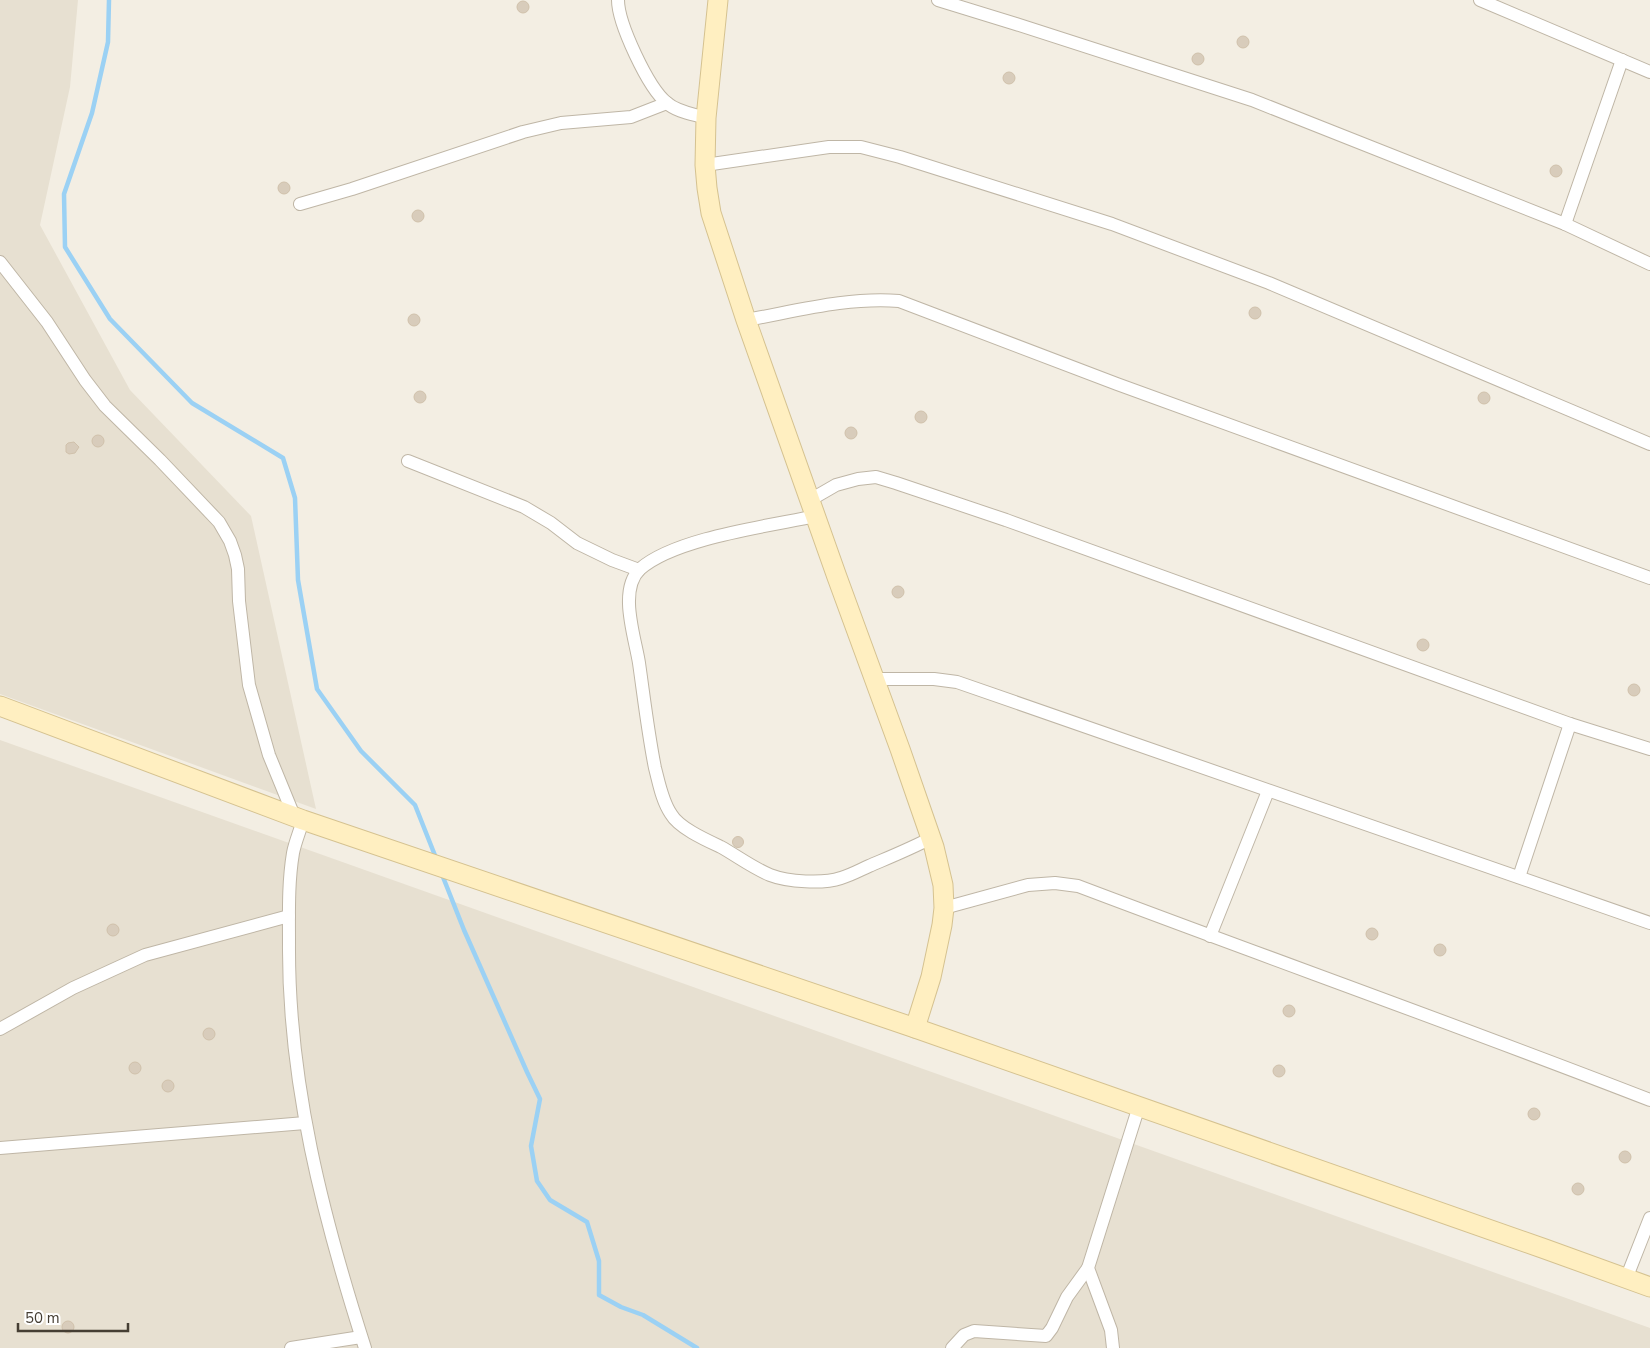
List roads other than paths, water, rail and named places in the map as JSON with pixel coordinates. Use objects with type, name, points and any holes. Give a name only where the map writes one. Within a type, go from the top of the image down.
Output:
[{"type":"street","points":[[618,0],[622,23],[649,82],[667,103],[681,111],[706,118]]},
{"type":"street","points":[[718,0],[706,118],[705,165],[711,213],[746,320],[931,838],[943,885],[944,908],[942,925],[931,978],[916,1028]]},
{"type":"street","points":[[938,0],[1252,100],[1565,224],[1650,264]]},
{"type":"street","points":[[1480,0],[1650,72]]},
{"type":"street","points":[[1565,224],[1622,60]]},
{"type":"street","points":[[300,204],[352,189],[523,132],[561,123],[631,117],[667,103]]},
{"type":"street","points":[[705,165],[829,147],[861,147],[900,156],[1112,224],[1269,282],[1650,444]]},
{"type":"street","points":[[0,262],[48,322],[85,380],[105,406],[219,522],[230,541],[235,555],[250,685],[269,755],[299,818],[293,852],[289,894],[289,998],[305,1123],[329,1228],[363,1342],[291,1348]]},
{"type":"street","points":[[746,320],[854,300],[899,301],[1117,384],[1650,578]]},
{"type":"street","points":[[408,461],[524,507],[551,523],[577,543],[612,560],[639,570]]},
{"type":"street","points":[[931,838],[904,852],[840,879],[816,881],[788,880],[770,874],[695,834],[671,815],[660,788],[648,735],[639,663],[628,600],[632,580],[639,570],[656,558],[676,548],[813,508],[836,486],[858,479],[876,477],[1006,520],[1570,724],[1650,749]]},
{"type":"street","points":[[874,679],[934,679],[958,682],[1650,923]]},
{"type":"street","points":[[0,706],[299,818],[916,1028],[1650,1287]]},
{"type":"street","points":[[1520,877],[1570,724]]},
{"type":"street","points":[[1210,936],[1268,791]]},
{"type":"street","points":[[944,908],[1028,885],[1055,883],[1078,886],[1526,1052],[1650,1100]]},
{"type":"street","points":[[0,1028],[73,988],[145,956],[289,916]]},
{"type":"street","points":[[952,1348],[964,1335],[974,1331],[1046,1336],[1068,1297],[1088,1268],[1139,1106]]},
{"type":"street","points":[[0,1148],[305,1123]]},
{"type":"street","points":[[1626,1279],[1650,1218]]},
{"type":"street","points":[[1088,1268],[1111,1330],[1113,1348]]},
{"type":"waterway","points":[[109,0],[108,42],[92,113],[64,194],[65,247],[110,319],[192,403],[283,458],[295,498],[298,580],[317,689],[361,751],[415,805],[436,858]]},
{"type":"waterway","points":[[441,872],[464,930],[540,1099],[531,1146],[537,1181],[550,1200],[587,1222],[599,1261],[599,1295],[621,1307],[643,1315],[697,1348]]}]
